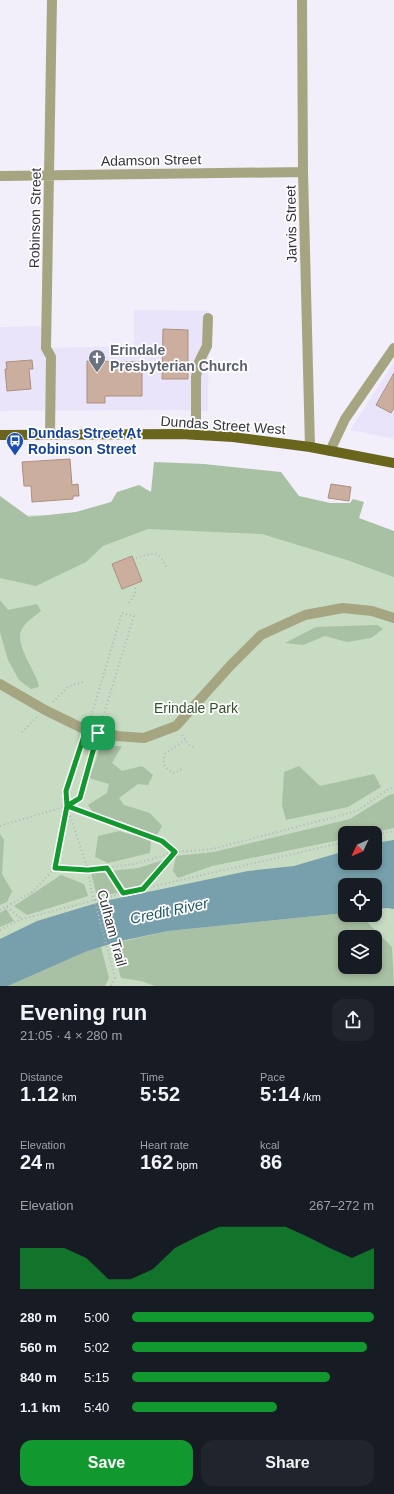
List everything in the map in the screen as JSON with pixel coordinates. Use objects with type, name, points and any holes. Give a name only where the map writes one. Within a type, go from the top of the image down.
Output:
[{"type":"main road","name":"Dundas Street West","points":[[0,436],[196,435],[310,446],[394,463]]},
{"type":"street","name":"Robinson Street","points":[[50,435],[51,357],[46,348],[52,0]]},
{"type":"street","name":"Jarvis Street","points":[[302,0],[303,172],[310,446]]},
{"type":"street","name":"Adamson Street","points":[[0,176],[303,172]]},
{"type":"street","points":[[196,435],[196,377],[199,362],[207,346],[208,318]]},
{"type":"street","points":[[330,450],[345,419],[394,348]]},
{"type":"street","points":[[0,684],[44,710],[86,730],[98,733],[142,738],[176,726],[230,666],[261,635],[305,615],[343,608],[372,611],[394,618]]},
{"type":"path","points":[[136,558],[153,554],[159,555],[163,558],[167,569]]},
{"type":"path","points":[[129,603],[135,594],[135,586]]},
{"type":"path","points":[[0,826],[67,806],[80,798],[98,733],[134,616],[122,613],[66,791],[67,806],[55,868],[32,892],[0,910]]},
{"type":"path","points":[[157,701],[166,708],[185,739],[190,745],[196,748]]},
{"type":"path","points":[[181,769],[175,773],[169,771],[164,764],[164,757],[165,754],[185,739]]},
{"type":"path","points":[[55,868],[88,870],[107,868],[135,864],[175,852],[213,848],[356,811],[387,790],[394,787]]},
{"type":"path","points":[[67,806],[162,841],[175,852]]},
{"type":"path","name":"Culham Trail","points":[[67,806],[88,870],[91,888],[115,978],[111,986]]},
{"type":"path","points":[[382,834],[394,831]]},
{"type":"path","points":[[0,930],[22,919],[123,893],[338,844]]},
{"type":"path","points":[[143,889],[175,852]]},
{"type":"path","points":[[107,868],[123,893]]},
{"type":"path","points":[[32,892],[41,914]]},
{"type":"path","points":[[6,907],[22,919]]},
{"type":"shaded area","points":[[134,310],[209,311],[208,411],[0,411],[0,327],[46,326],[46,348],[134,346]]},
{"type":"shaded area","points":[[394,362],[394,439],[350,430]]},
{"type":"green space","points":[[154,462],[204,464],[281,472],[299,496],[330,503],[350,503],[353,499],[364,502],[359,518],[394,531],[394,577],[347,560],[262,534],[148,529],[103,546],[86,562],[36,586],[0,578],[0,496],[29,517],[76,512],[111,502],[117,492],[139,485],[151,492]]},
{"type":"green space","name":"Erindale Park","points":[[239,512],[394,567],[394,986],[0,986],[0,516]]},
{"type":"green space","points":[[0,600],[8,610],[37,604],[41,611],[24,626],[21,632],[20,640],[39,687],[31,689],[19,680],[8,660],[0,632]]},
{"type":"green space","points":[[377,625],[383,629],[371,638],[347,642],[325,636],[303,645],[285,643],[316,627]]},
{"type":"green space","points":[[101,746],[122,746],[112,763],[122,771],[142,766],[153,775],[148,785],[138,784],[119,798],[124,805],[150,813],[162,826],[157,835],[93,812],[88,805],[107,793],[109,784],[89,778]]},
{"type":"green space","points":[[299,766],[320,786],[374,774],[381,787],[348,807],[286,820],[282,805],[284,772]]},
{"type":"green space","points":[[394,794],[394,828],[382,831],[382,826],[338,826],[338,840],[212,866],[178,878],[173,871],[176,856],[214,852],[350,819],[389,795]]},
{"type":"green space","points":[[119,831],[151,840],[150,853],[108,863],[95,857],[98,836]]},
{"type":"green space","points":[[0,834],[4,840],[2,874],[12,891],[7,902],[0,905]]},
{"type":"green space","points":[[164,860],[136,889],[97,897],[91,873],[138,868]]},
{"type":"green space","points":[[61,875],[84,884],[88,896],[27,915],[14,906]]},
{"type":"green space","points":[[6,909],[14,921],[0,927],[0,913]]},
{"type":"green space","points":[[338,914],[338,922],[367,922],[375,930],[338,930],[338,974],[382,974],[382,937],[392,947],[394,986],[155,986],[141,981],[121,978],[112,944],[168,931]]},
{"type":"green space","points":[[101,947],[109,978],[105,986],[8,986],[85,952]]},
{"type":"water","name":"Credit River","points":[[394,840],[394,909],[382,908],[382,878],[338,878],[338,914],[168,931],[116,942],[85,952],[8,986],[0,986],[0,939],[37,921],[100,902],[248,871],[294,866],[338,853],[338,870],[382,870],[382,842]]},
{"type":"building","points":[[163,329],[188,330],[188,379],[162,379]]},
{"type":"building","points":[[32,360],[33,369],[29,369],[31,389],[7,391],[5,369],[7,369],[6,362]]},
{"type":"building","points":[[87,361],[142,362],[142,396],[105,396],[105,403],[87,403]]},
{"type":"building","points":[[394,373],[394,408],[391,413],[376,405]]},
{"type":"building","points":[[70,459],[72,485],[78,484],[79,496],[73,496],[73,499],[32,502],[31,486],[24,486],[22,462]]},
{"type":"building","points":[[331,484],[351,487],[349,501],[328,498]]},
{"type":"building","points":[[132,556],[142,581],[122,589],[112,564]]},
{"type":"place","name":"Erindale Presbyterian Church","points":[[97,373]]},
{"type":"place","name":"Dundas Street At Robinson Street","points":[[15,456]]},
{"type":"route","points":[[98,733],[80,798],[67,806],[162,841],[175,852],[143,889],[123,893],[107,868],[88,870],[55,868],[67,806],[66,791],[86,730],[98,733]]}]
